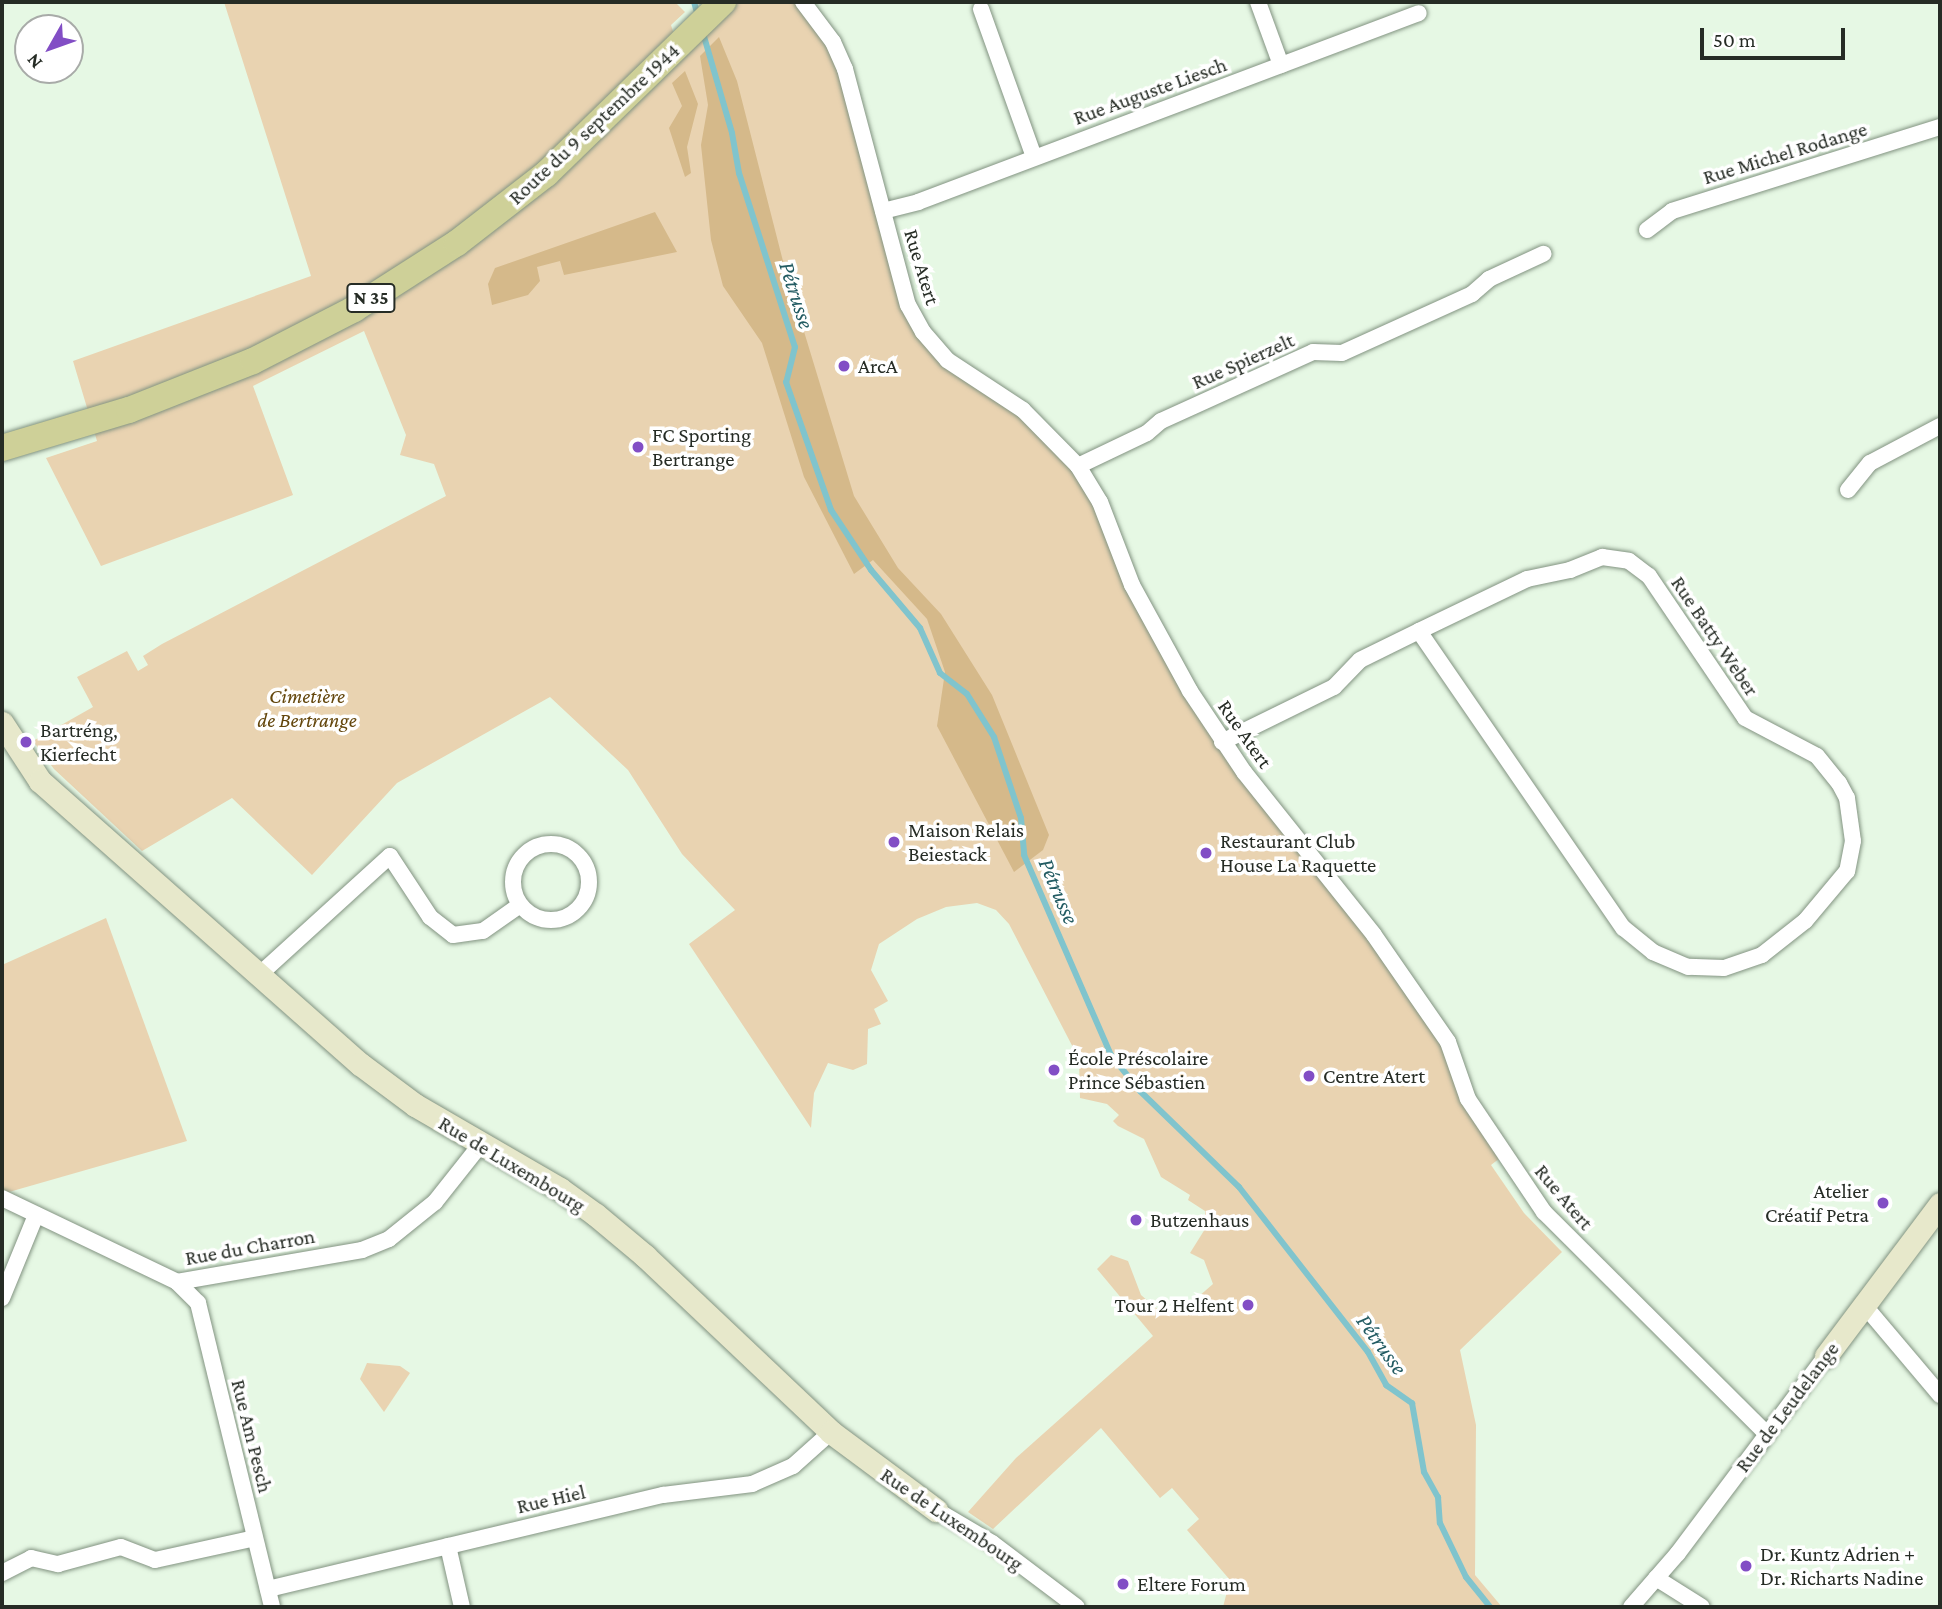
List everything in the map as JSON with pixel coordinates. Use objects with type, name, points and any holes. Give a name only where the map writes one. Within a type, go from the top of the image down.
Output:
[{"type":"main road","name":"Route du 9 septembre 1944","points":[[2,447],[142,405],[253,361],[354,309],[457,243],[546,174],[718,7]]},
{"type":"street","name":"Rue Atert","points":[[803,2],[833,42],[845,69],[908,305],[923,332],[947,360],[1023,410],[1078,466],[1100,502],[1132,585],[1222,742],[1374,935],[1448,1042],[1468,1099],[1544,1212],[1766,1434]]},
{"type":"street","points":[[1258,2],[1281,65]]},
{"type":"street","points":[[981,9],[1034,157]]},
{"type":"street","name":"Rue Auguste Liesch","points":[[883,211],[1419,13]]},
{"type":"street","name":"Rue Michel Rodange","points":[[1647,230],[1672,211],[1940,127]]},
{"type":"street","name":"Rue Spierzelt","points":[[1078,466],[1147,433],[1161,421],[1312,352],[1342,353],[1472,294],[1489,279],[1543,254]]},
{"type":"street","points":[[1848,490],[1870,463],[1940,426]]},
{"type":"street","name":"Rue Batty Weber","points":[[1222,742],[1334,687],[1360,660],[1419,631],[1527,579],[1570,570],[1602,557],[1629,561],[1649,576],[1745,718],[1817,756],[1839,783],[1847,798],[1853,841],[1847,872],[1805,921],[1762,955],[1724,968],[1688,967],[1653,953],[1623,928],[1419,631]]},
{"type":"street","name":"Rue de Luxembourg","points":[[3,730],[40,781],[360,1064],[415,1105],[560,1189],[635,1248],[831,1432],[936,1510],[992,1544],[1077,1607]]},
{"type":"street","points":[[558,844],[573,850],[586,866],[588,893],[573,914],[545,920],[520,905],[513,876],[529,850],[558,844]]},
{"type":"street","points":[[259,975],[390,856],[430,916],[453,935],[483,931],[520,905]]},
{"type":"street","name":"Rue du Charron","points":[[2,1198],[177,1282],[362,1250],[389,1239],[435,1202],[481,1144]]},
{"type":"street","name":"Rue de Leudelange","points":[[1631,1607],[1656,1578],[1940,1204]]},
{"type":"street","points":[[2,1298],[36,1215]]},
{"type":"street","name":"Rue Am Pesch","points":[[177,1282],[198,1303],[272,1607]]},
{"type":"street","points":[[1864,1305],[1940,1395]]},
{"type":"street","name":"Rue Hiel","points":[[268,1589],[663,1495],[752,1484],[793,1466],[831,1432]]},
{"type":"street","points":[[2,1573],[31,1558],[58,1563],[121,1547],[155,1560],[255,1538]]},
{"type":"street","points":[[448,1546],[462,1607]]},
{"type":"street","points":[[1656,1578],[1702,1607]]},
{"type":"green space","name":"Cimetière de Bertrange","points":[[224,2],[675,2],[685,12],[671,25],[678,47],[710,2],[803,2],[833,42],[908,305],[971,376],[1078,466],[1179,671],[1448,1042],[1504,1155],[1491,1165],[1524,1213],[1562,1252],[1460,1350],[1476,1425],[1475,1575],[1502,1607],[1223,1607],[1230,1580],[1187,1530],[1199,1519],[1172,1488],[1160,1498],[1101,1428],[993,1529],[968,1512],[1016,1458],[1153,1336],[1097,1269],[1111,1255],[1128,1261],[1141,1295],[1156,1308],[1176,1316],[1213,1284],[1204,1260],[1190,1253],[1205,1229],[1205,1211],[1188,1200],[1190,1195],[1161,1177],[1144,1139],[1118,1126],[1113,1121],[1119,1115],[1107,1104],[1080,1098],[1079,1059],[1009,924],[996,910],[977,903],[946,907],[917,919],[879,944],[871,970],[888,1001],[874,1009],[881,1024],[868,1029],[867,1064],[853,1070],[828,1063],[814,1093],[811,1128],[689,944],[735,910],[682,854],[628,770],[550,697],[397,783],[312,875],[232,798],[142,851],[54,769],[33,741],[93,707],[77,677],[127,651],[138,671],[148,665],[143,656],[162,644],[446,496],[434,464],[400,455],[406,435],[364,331],[253,386],[293,495],[101,566],[46,458],[97,441],[73,361],[311,276]]},
{"type":"green space","points":[[106,918],[187,1141],[2,1194],[2,965]]},
{"type":"green space","points":[[367,1363],[400,1366],[410,1373],[384,1412],[360,1379]]},
{"type":"shaded area","points":[[719,37],[737,81],[785,269],[854,496],[898,568],[941,614],[992,695],[1049,835],[1043,850],[1014,872],[937,726],[945,672],[927,619],[873,560],[854,574],[804,477],[762,343],[723,286],[711,240],[701,145],[708,105],[700,56]]},
{"type":"shaded area","points":[[685,71],[698,104],[687,147],[691,173],[685,177],[669,128],[682,106],[672,83]]},
{"type":"shaded area","points":[[655,212],[677,252],[564,275],[560,261],[537,267],[540,281],[528,295],[492,305],[488,284],[495,268]]},
{"type":"waterway","name":"Pétrusse","points":[[694,2],[698,16]]},
{"type":"waterway","name":"Pétrusse","points":[[703,33],[732,133],[739,173],[795,347],[786,382],[831,510],[871,570],[920,628],[940,673],[967,694],[994,737],[1021,818],[1024,855],[1111,1055],[1140,1091],[1239,1187],[1368,1352],[1386,1385],[1412,1403],[1424,1472],[1438,1497],[1440,1523],[1466,1577],[1490,1607]]},
{"type":"place","name":"ArcA","points":[[844,366]]},
{"type":"place","name":"FC Sporting Bertrange","points":[[638,447]]},
{"type":"place","name":"Bartréng, Kierfecht","points":[[26,742]]},
{"type":"place","name":"Maison Relais Beiestack","points":[[894,842]]},
{"type":"place","name":"Restaurant Club House La Raquette","points":[[1206,853]]},
{"type":"place","name":"École Préscolaire Prince Sébastien","points":[[1054,1070]]},
{"type":"place","name":"Centre Atert","points":[[1309,1076]]},
{"type":"place","name":"Atelier Créatif Petra","points":[[1883,1203]]},
{"type":"place","name":"Butzenhaus","points":[[1136,1220]]},
{"type":"place","name":"Tour 2 Helfent","points":[[1248,1305]]},
{"type":"place","name":"Dr. Kuntz Adrien + Dr. Richarts Nadine","points":[[1746,1566]]},
{"type":"place","name":"Eltere Forum","points":[[1123,1584]]}]
